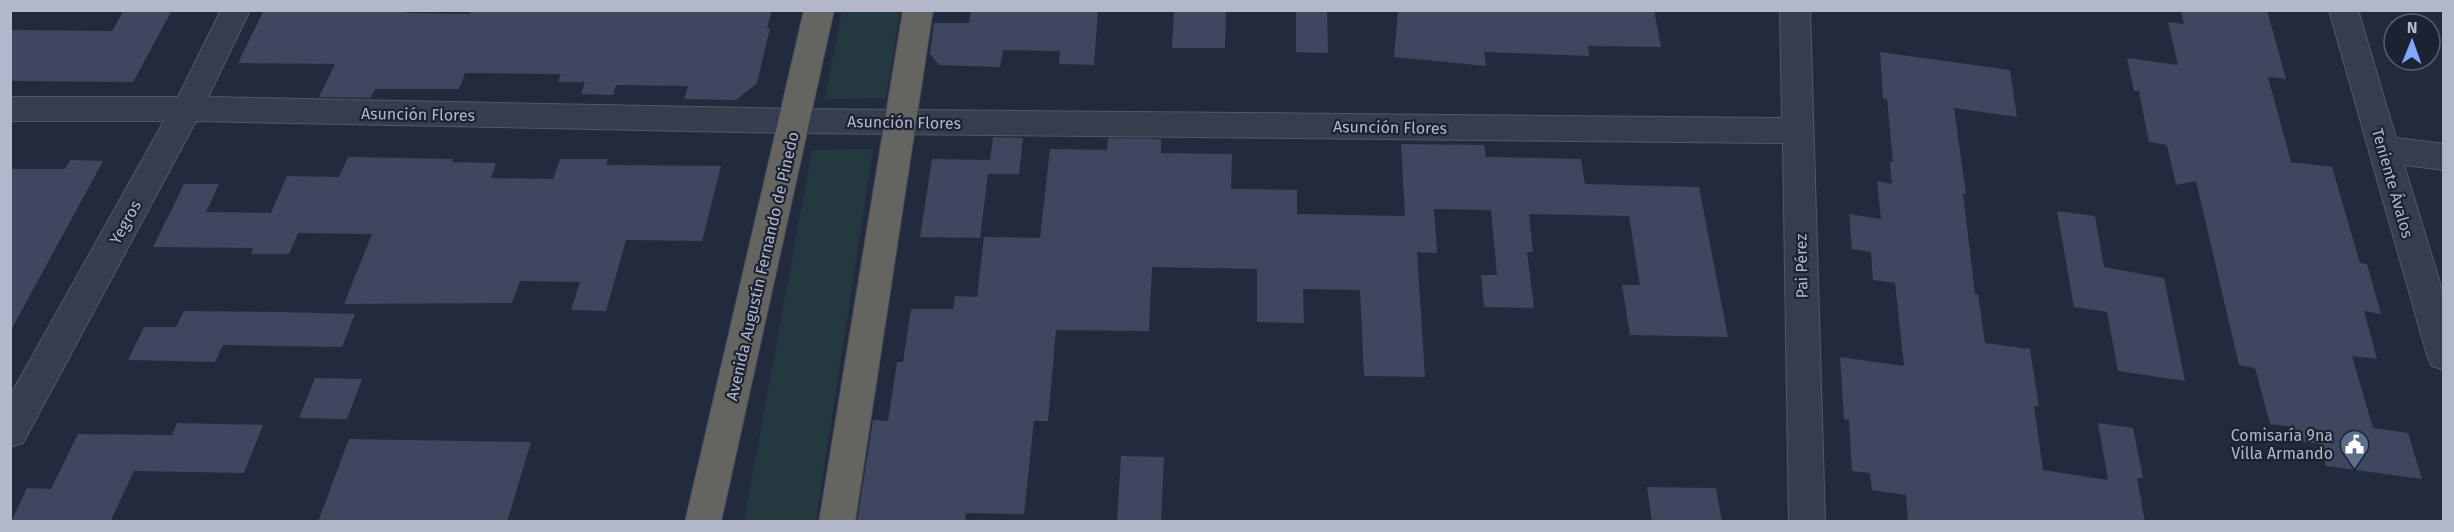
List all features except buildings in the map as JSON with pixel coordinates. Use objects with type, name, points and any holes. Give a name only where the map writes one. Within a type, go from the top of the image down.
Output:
[{"type":"highway","name":"Avenida Augustín Fernando de Pinedo","points":[[703,522],[819,10]]},
{"type":"highway","points":[[837,522],[918,10]]},
{"type":"street","name":"Yegros","points":[[10,431],[187,109],[236,10]]},
{"type":"street","name":"Pai Pérez","points":[[1795,10],[1807,522]]},
{"type":"street","name":"Teniente Ávalos","points":[[2343,10],[2444,355]]},
{"type":"street","name":"Asunción Flores","points":[[10,109],[187,109],[795,121],[1797,131]]},
{"type":"street","points":[[2383,149],[2444,157]]},
{"type":"green space","points":[[842,11],[900,11],[886,98],[825,99]]},
{"type":"green space","points":[[873,149],[816,521],[744,521],[812,150]]},
{"type":"place","name":"Comisaría 9na Villa Armando","points":[[2354,470]]}]
